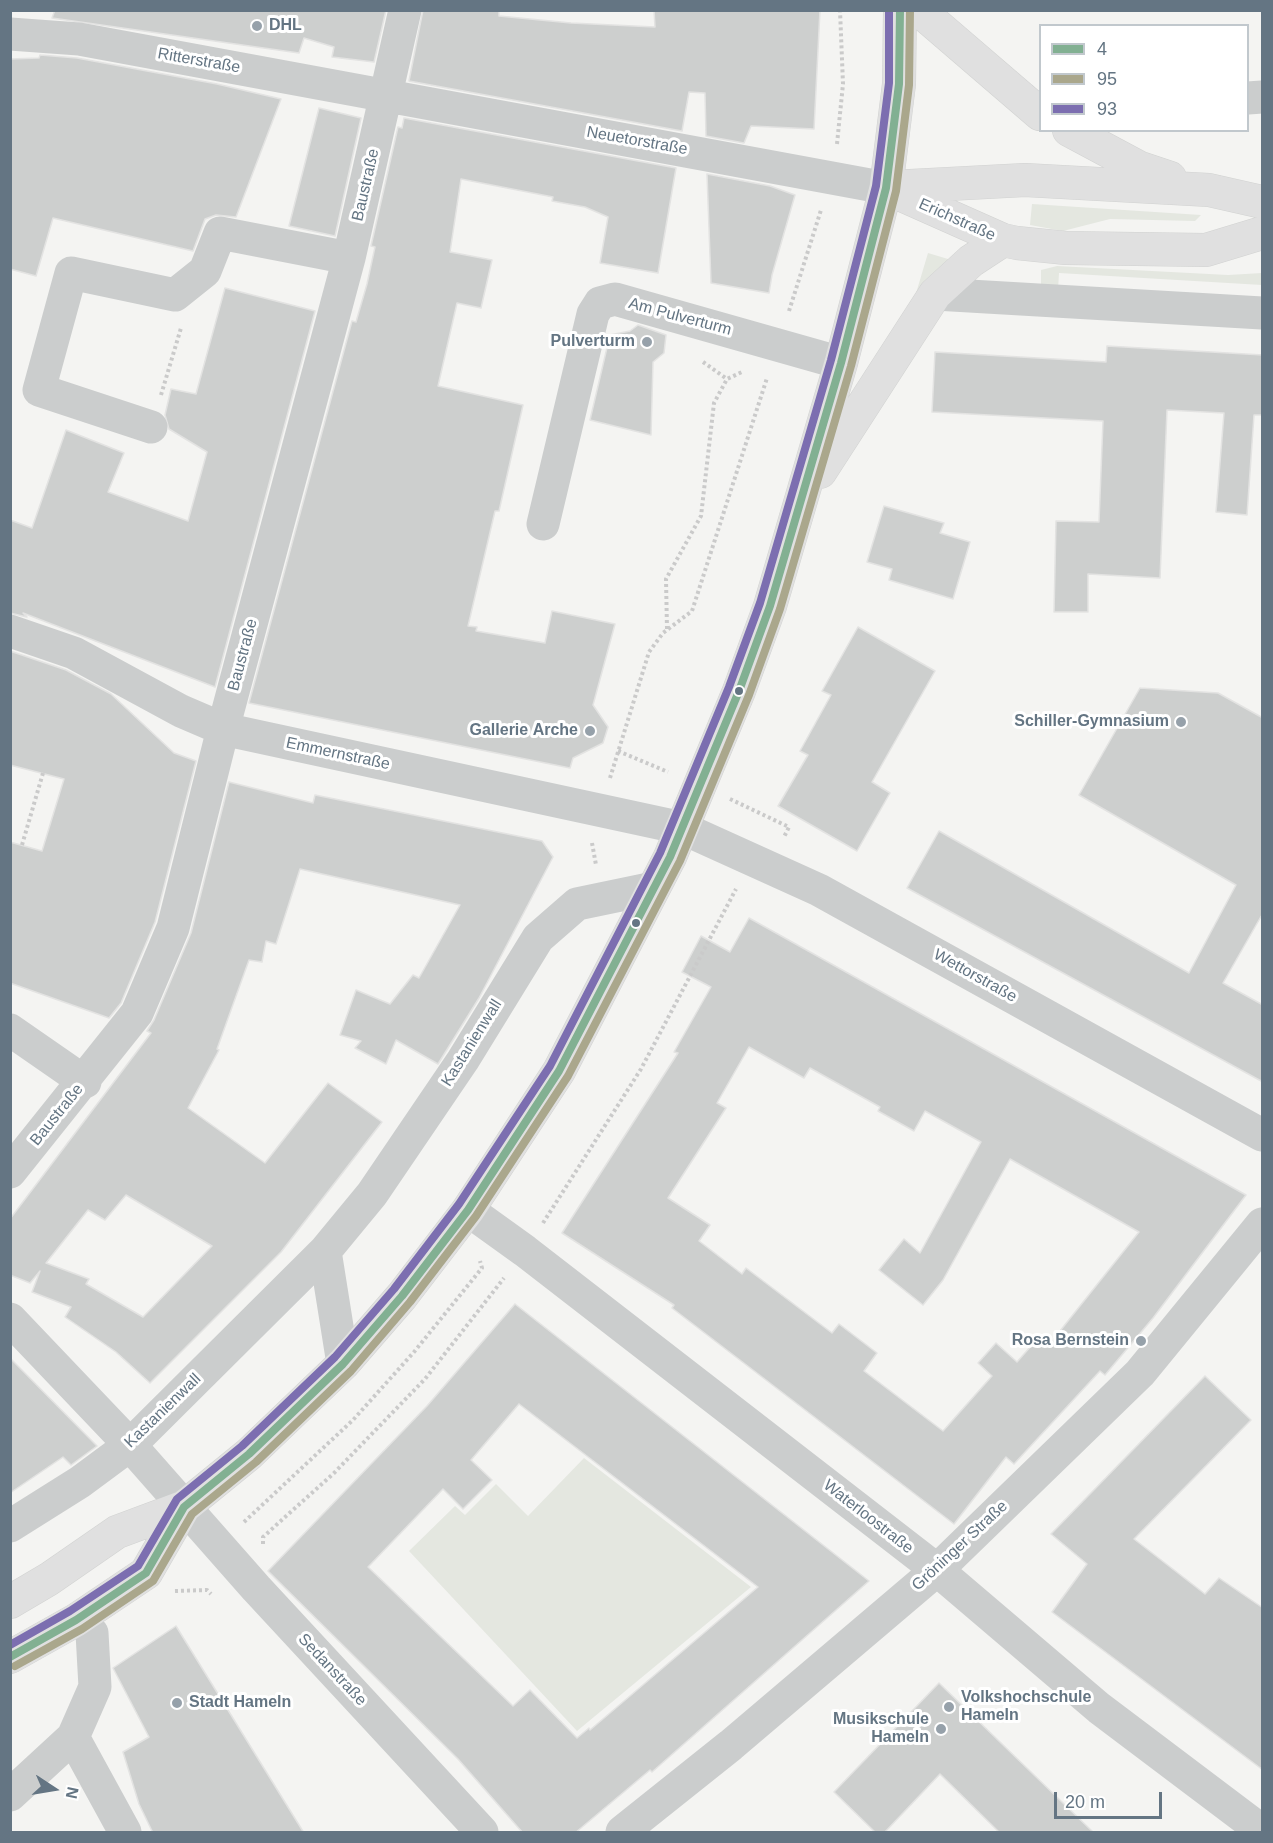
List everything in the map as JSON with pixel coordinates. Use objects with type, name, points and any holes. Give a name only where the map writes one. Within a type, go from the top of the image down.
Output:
[{"type":"main road","points":[[10,1602],[49,1580],[117,1532],[184,1507],[249,1454],[343,1364],[402,1296],[468,1210],[559,1071],[654,888],[682,828],[739,692],[770,606],[841,363],[886,188],[899,84],[900,10]]},
{"type":"main road","points":[[919,10],[1039,112]]},
{"type":"main road","points":[[1092,134],[1140,168],[1209,190]]},
{"type":"main road","name":"Erichstraße","points":[[886,188],[1025,180],[1209,190],[1263,202]]},
{"type":"main road","name":"Erichstraße","points":[[886,188],[1003,240],[1066,248],[1206,249],[1263,233]]},
{"type":"main road","points":[[803,499],[934,294],[971,261],[1003,240]]},
{"type":"main road","points":[[10,1656],[76,1620],[146,1573],[184,1507]]},
{"type":"street","name":"Baustraße","points":[[10,1172],[85,1082],[136,1013],[173,928],[223,729],[349,258],[405,10]]},
{"type":"street","name":"Ritterstraße","points":[[10,34],[79,39],[387,96]]},
{"type":"street","name":"Neuetorstraße","points":[[387,96],[886,188]]},
{"type":"street","points":[[151,428],[39,390],[71,273],[175,295],[205,271],[220,233],[349,258]]},
{"type":"street","points":[[934,294],[1263,313]]},
{"type":"street","name":"Am Pulverturm","points":[[543,524],[593,314],[600,303],[615,299],[776,350],[841,363]]},
{"type":"street","name":"Emmernstraße","points":[[10,631],[74,654],[181,711],[223,729],[682,828]]},
{"type":"street","name":"Wettorstraße","points":[[682,828],[819,890],[1263,1135]]},
{"type":"street","name":"Kastanienwall","points":[[10,1526],[80,1482],[130,1445],[324,1251],[378,1185],[463,1060],[538,938],[577,904],[654,888]]},
{"type":"street","points":[[10,1030],[85,1082]]},
{"type":"street","name":"Waterloostraße","points":[[468,1210],[525,1251],[937,1570],[1099,1708],[1263,1832]]},
{"type":"street","name":"Gröninger Straße","points":[[622,1833],[937,1570],[1140,1373],[1263,1224]]},
{"type":"street","points":[[324,1251],[343,1364]]},
{"type":"street","points":[[10,1319],[130,1445],[184,1507]]},
{"type":"street","name":"Sedanstraße","points":[[184,1507],[482,1833]]},
{"type":"street","points":[[10,1795],[73,1737],[95,1687],[92,1633]]},
{"type":"street","points":[[73,1737],[125,1833]]},
{"type":"path","points":[[577,904],[596,866],[591,844],[649,652],[667,630],[692,611],[831,177],[843,84],[840,10]]},
{"type":"path","points":[[151,428],[183,324],[175,295]]},
{"type":"path","points":[[667,630],[666,579],[701,516],[714,403],[727,379],[776,350]]},
{"type":"path","points":[[22,845],[42,773]]},
{"type":"path","points":[[172,1591],[207,1590],[217,1600],[245,1574]]},
{"type":"shaded area","points":[[1032,204],[1201,215],[1195,221],[1110,219],[1063,231],[1030,225]]},
{"type":"shaded area","points":[[928,253],[958,262],[914,300]]},
{"type":"shaded area","points":[[1057,266],[1228,275],[1262,273],[1262,285],[1059,273],[1058,290],[1041,287],[1041,270]]},
{"type":"shaded area","points":[[584,1458],[751,1587],[577,1731],[409,1551],[455,1506],[465,1515],[496,1484],[528,1516]]},
{"type":"building","points":[[55,10],[386,10],[374,62],[332,57],[334,47],[304,38],[299,53],[52,18]]},
{"type":"building","points":[[423,10],[499,10],[499,16],[571,23],[655,27],[654,10],[820,10],[814,129],[751,126],[744,143],[706,136],[705,93],[689,92],[682,131],[409,81]]},
{"type":"building","points":[[40,55],[77,58],[217,84],[281,99],[236,217],[216,215],[205,219],[193,251],[53,218],[36,276],[10,269],[10,59],[39,58]]},
{"type":"building","points":[[319,108],[361,118],[335,236],[289,226]]},
{"type":"building","points":[[404,118],[676,168],[658,273],[600,263],[608,217],[585,207],[552,201],[553,197],[461,179],[450,252],[492,260],[481,308],[457,303],[438,386],[523,405],[499,511],[495,511],[468,626],[477,627],[476,631],[545,643],[552,611],[615,624],[593,705],[608,727],[603,743],[573,758],[570,768],[249,703],[352,321],[356,322],[367,284],[375,247],[371,246],[398,127],[402,128]]},
{"type":"building","points":[[707,174],[770,186],[795,195],[769,293],[711,283]]},
{"type":"building","points":[[225,288],[315,311],[215,687],[23,613],[27,617],[10,613],[10,520],[32,528],[66,430],[124,453],[108,492],[188,521],[207,452],[169,429],[165,415],[171,389],[196,394]]},
{"type":"building","points":[[638,325],[666,335],[664,353],[653,362],[651,435],[590,420],[610,335],[630,331]]},
{"type":"building","points":[[1107,346],[1263,355],[1263,415],[1254,415],[1247,515],[1216,512],[1224,413],[1167,410],[1160,578],[1088,574],[1088,612],[1054,612],[1056,521],[1099,522],[1103,421],[932,412],[935,352],[1106,362]]},
{"type":"building","points":[[884,506],[944,523],[940,533],[970,542],[953,599],[889,580],[892,569],[867,562]]},
{"type":"building","points":[[858,627],[935,671],[872,782],[890,793],[857,851],[778,806],[808,755],[800,751],[831,695],[822,691]]},
{"type":"building","points":[[10,651],[66,670],[111,694],[174,753],[196,761],[155,922],[121,1003],[109,1018],[10,983],[10,842],[42,851],[64,779],[10,765]]},
{"type":"building","points":[[1140,688],[1218,693],[1263,718],[1263,913],[1223,983],[1263,1005],[1263,1082],[907,888],[939,831],[1189,973],[1236,885],[1079,795]]},
{"type":"building","points":[[229,782],[313,803],[315,795],[542,841],[553,857],[479,998],[438,1064],[396,1040],[386,1064],[355,1048],[361,1041],[340,1035],[356,990],[390,1004],[413,975],[419,978],[460,905],[300,869],[276,944],[266,941],[262,962],[249,960],[217,1049],[219,1050],[188,1108],[265,1163],[328,1083],[382,1122],[281,1252],[150,1383],[116,1352],[65,1317],[71,1307],[32,1292],[40,1271],[30,1283],[10,1275],[10,1219],[151,1033],[147,1031],[154,1020],[191,933]],"holes":[[[126,1195],[212,1246],[143,1317],[86,1284],[89,1279],[46,1263],[88,1210],[105,1220]]]},
{"type":"building","points":[[749,918],[1246,1195],[1153,1318],[1105,1375],[1100,1371],[1014,1464],[1006,1457],[954,1524],[672,1308],[674,1305],[562,1233],[678,1053],[674,1052],[711,987],[682,972],[701,936],[730,952]],"holes":[[[749,1047],[804,1078],[810,1068],[880,1107],[878,1111],[914,1131],[925,1111],[981,1142],[920,1253],[904,1239],[879,1270],[923,1305],[943,1280],[1010,1159],[1139,1232],[1048,1346],[1039,1337],[1017,1362],[996,1343],[978,1363],[992,1376],[943,1431],[864,1371],[877,1353],[839,1324],[832,1333],[746,1268],[742,1274],[699,1241],[710,1225],[668,1198],[726,1108],[717,1103]]]},
{"type":"building","points":[[515,1304],[869,1581],[652,1772],[650,1770],[575,1833],[523,1833],[458,1759],[268,1571],[427,1406]],"holes":[[[519,1404],[758,1587],[590,1730],[589,1728],[577,1738],[530,1690],[513,1706],[368,1567],[443,1489],[463,1509],[492,1480],[471,1460]]]},
{"type":"building","points":[[10,1358],[97,1446],[71,1465],[63,1457],[10,1493]]},
{"type":"building","points":[[1205,1376],[1251,1420],[1134,1539],[1205,1594],[1219,1578],[1263,1608],[1263,1770],[1052,1612],[1087,1564],[1051,1534]]},
{"type":"building","name":"Stadt Hameln","points":[[176,1626],[304,1833],[153,1833],[139,1804],[123,1752],[149,1737],[113,1668]]},
{"type":"building","name":"Musikschule Hameln","points":[[939,1683],[1094,1833],[1000,1833],[940,1774],[884,1833],[876,1833],[834,1792]]},
{"type":"transit line","name":"93","points":[[10,1645],[70,1611],[138,1566],[177,1499],[242,1446],[335,1357],[394,1289],[459,1204],[550,1066],[660,853],[729,687],[760,603],[831,360],[876,186],[889,83],[889,10]]},
{"type":"transit line","name":"4","points":[[10,1657],[76,1620],[146,1573],[184,1507],[249,1454],[343,1364],[402,1296],[468,1210],[559,1071],[670,857],[739,691],[770,606],[841,363],[886,188],[899,84],[900,10]]},
{"type":"transit line","name":"95","points":[[15,1666],[82,1629],[153,1581],[192,1514],[256,1462],[351,1371],[410,1302],[476,1216],[568,1076],[680,861],[749,695],[780,609],[851,366],[896,191],[909,85],[910,10]]},
{"type":"place","name":"DHL","points":[[257,26]]},
{"type":"place","name":"Pulverturm","points":[[647,342]]},
{"type":"place","name":"Schiller-Gymnasium","points":[[1181,722]]},
{"type":"place","name":"Gallerie Arche","points":[[590,731]]},
{"type":"place","name":"Rosa Bernstein","points":[[1141,1341]]},
{"type":"place","name":"Stadt Hameln","points":[[177,1703]]},
{"type":"place","name":"Volkshochschule Hameln","points":[[949,1707]]},
{"type":"place","name":"Musikschule Hameln","points":[[941,1729]]}]
